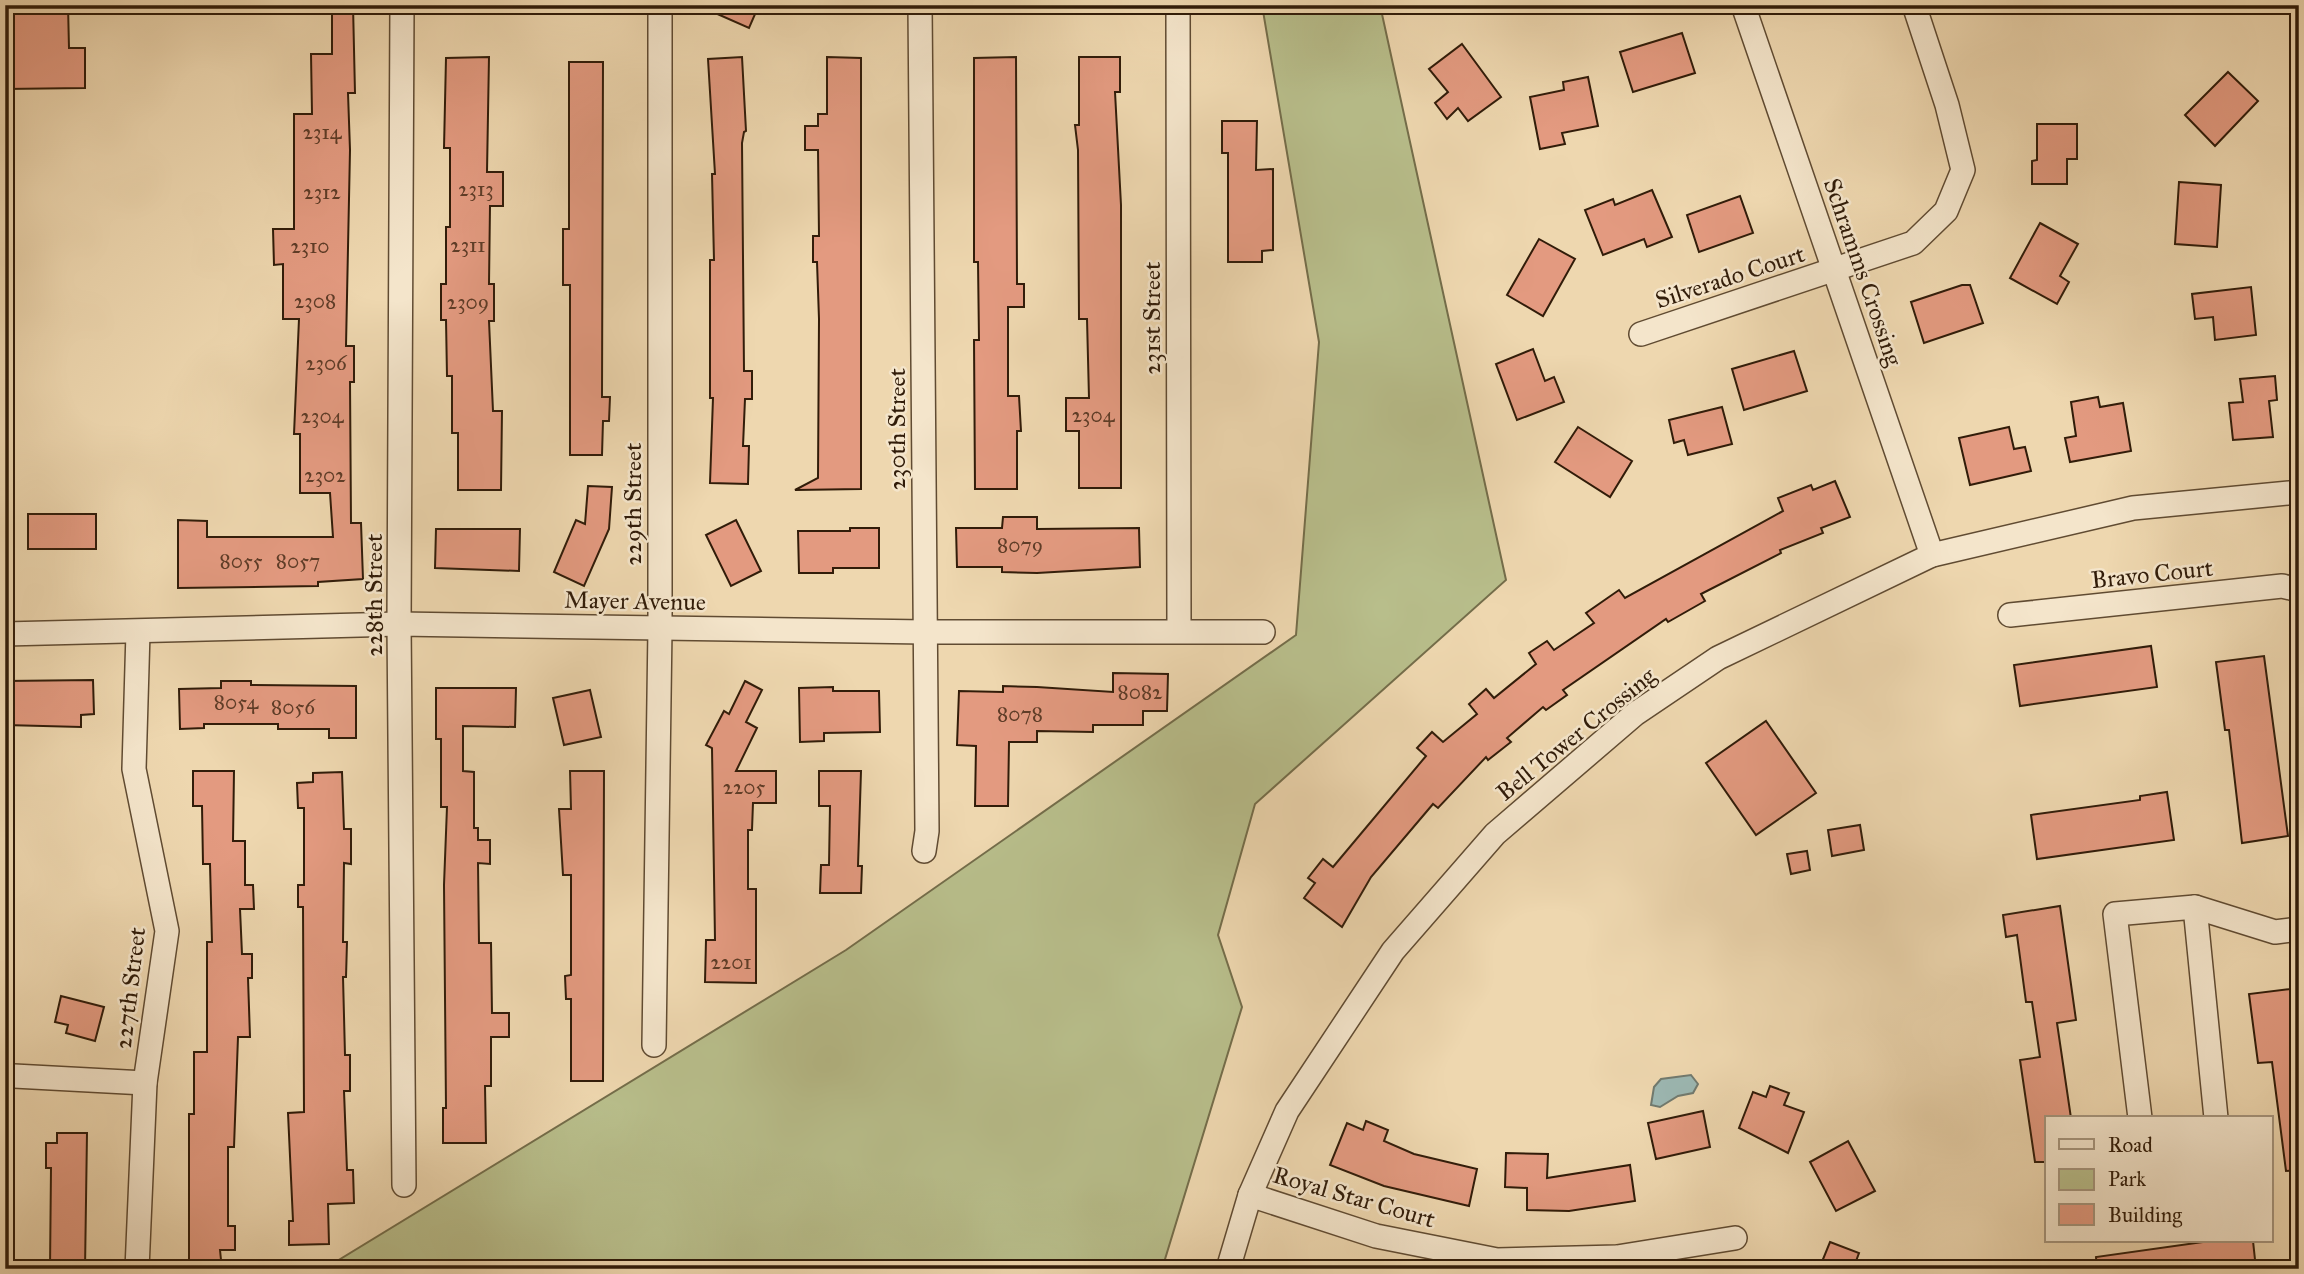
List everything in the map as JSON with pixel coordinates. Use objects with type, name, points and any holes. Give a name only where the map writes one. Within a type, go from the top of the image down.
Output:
[{"type":"street","name":"228th Street","points":[[402,5],[399,624],[404,1185]]},
{"type":"street","name":"229th Street","points":[[654,1045],[660,628],[660,5]]},
{"type":"street","name":"230th Street","points":[[920,5],[927,831],[924,852]]},
{"type":"street","name":"231st Street","points":[[1178,5],[1179,630]]},
{"type":"street","name":"Schramms Crossing","points":[[1743,5],[1932,555]]},
{"type":"street","name":"Silverado Court","points":[[1642,334],[1913,243],[1946,211],[1962,170],[1947,105],[1914,5]]},
{"type":"street","name":"Bell Tower Crossing","points":[[1228,1269],[1250,1195],[1287,1111],[1393,951],[1495,834],[1635,714],[1718,658],[1932,555],[2133,508],[2299,492]]},
{"type":"street","name":"Bravo Court","points":[[2010,615],[2282,586],[2299,590]]},
{"type":"street","name":"Mayer Avenue","points":[[5,634],[399,624],[925,632],[1263,632]]},
{"type":"street","name":"227th Street","points":[[137,1269],[145,1083],[167,931],[134,769],[138,632]]},
{"type":"street","points":[[2140,1116],[2115,914],[2195,907],[2275,932],[2299,929]]},
{"type":"street","points":[[2195,907],[2216,1116]]},
{"type":"street","points":[[14,1076],[145,1083]]},
{"type":"street","name":"Royal Star Court","points":[[1250,1195],[1376,1236],[1497,1260],[1617,1256],[1735,1238]]},
{"type":"green space","points":[[1262,5],[1380,5],[1506,580],[1255,804],[1218,935],[1242,1007],[1162,1269],[324,1269],[846,950],[1296,635],[1319,342]]},
{"type":"water","points":[[1691,1075],[1698,1084],[1693,1093],[1678,1096],[1660,1107],[1651,1105],[1654,1087],[1661,1079]]},
{"type":"building","points":[[5,5],[68,5],[69,48],[85,48],[85,88],[5,89]]},
{"type":"building","points":[[332,5],[353,5],[355,93],[348,93],[350,150],[346,346],[354,346],[354,382],[350,382],[351,523],[361,523],[363,579],[318,582],[318,586],[178,588],[178,520],[207,521],[207,537],[333,537],[330,493],[300,493],[300,434],[294,434],[299,319],[283,319],[283,264],[274,265],[273,229],[294,229],[294,114],[312,114],[311,54],[332,54]]},
{"type":"building","points":[[697,5],[759,5],[749,28]]},
{"type":"building","points":[[1682,33],[1695,73],[1633,92],[1620,52]]},
{"type":"building","points":[[1462,44],[1501,97],[1468,121],[1458,108],[1447,119],[1435,103],[1448,92],[1429,69]]},
{"type":"building","points":[[489,57],[487,172],[503,172],[503,206],[490,206],[489,284],[494,284],[494,321],[489,321],[493,411],[502,411],[501,490],[458,490],[458,433],[452,433],[452,376],[447,376],[446,320],[441,320],[441,284],[446,284],[446,227],[450,227],[450,148],[444,148],[446,58]]},
{"type":"building","points":[[742,57],[746,131],[742,143],[744,371],[752,371],[752,399],[745,399],[743,446],[749,446],[748,484],[710,483],[713,398],[710,398],[710,260],[714,260],[712,174],[715,174],[708,59]]},
{"type":"building","points":[[827,57],[861,58],[861,489],[795,490],[818,478],[819,319],[817,262],[813,262],[813,236],[819,236],[818,150],[805,150],[805,126],[818,126],[818,114],[827,114]]},
{"type":"building","points":[[1016,57],[1017,284],[1024,284],[1024,307],[1008,307],[1008,396],[1019,396],[1021,431],[1017,431],[1017,489],[975,489],[974,340],[979,340],[978,262],[974,262],[974,58]]},
{"type":"building","points":[[1079,57],[1120,57],[1120,92],[1115,92],[1121,205],[1121,488],[1079,488],[1079,431],[1066,431],[1066,398],[1089,398],[1087,319],[1079,319],[1078,150],[1075,125],[1079,125]]},
{"type":"building","points":[[569,62],[603,62],[602,397],[610,397],[609,421],[603,421],[602,455],[570,455],[570,285],[563,285],[563,229],[569,229]]},
{"type":"building","points":[[2228,72],[2258,101],[2215,146],[2185,115]]},
{"type":"building","points":[[1588,77],[1598,126],[1562,133],[1565,144],[1540,149],[1530,97],[1564,90],[1563,82]]},
{"type":"building","points":[[1222,121],[1257,121],[1256,170],[1273,169],[1273,250],[1262,251],[1262,262],[1228,262],[1228,153],[1222,153]]},
{"type":"building","points":[[2037,124],[2077,124],[2077,159],[2067,159],[2067,184],[2032,184],[2032,161],[2037,160]]},
{"type":"building","points":[[2179,182],[2221,185],[2217,247],[2175,244]]},
{"type":"building","points":[[1652,190],[1672,237],[1647,247],[1644,239],[1603,255],[1585,210],[1613,199],[1615,205]]},
{"type":"building","points":[[1740,196],[1753,233],[1699,252],[1687,215]]},
{"type":"building","points":[[2040,223],[2078,244],[2060,276],[2069,282],[2057,304],[2010,278]]},
{"type":"building","points":[[1539,239],[1575,259],[1543,316],[1507,295]]},
{"type":"building","points":[[1962,285],[1970,285],[1983,323],[1924,343],[1911,302]]},
{"type":"building","points":[[2251,287],[2256,335],[2215,340],[2213,317],[2195,319],[2192,294]]},
{"type":"building","points":[[1533,349],[1545,381],[1554,377],[1564,402],[1517,420],[1496,364]]},
{"type":"building","points":[[1794,351],[1807,391],[1744,410],[1732,369]]},
{"type":"building","points":[[2275,376],[2277,400],[2269,401],[2273,437],[2233,440],[2229,403],[2243,402],[2240,379]]},
{"type":"building","points":[[2098,397],[2100,407],[2123,403],[2131,451],[2070,462],[2065,438],[2076,436],[2071,402]]},
{"type":"building","points":[[1722,407],[1732,444],[1688,455],[1684,440],[1674,443],[1669,420]]},
{"type":"building","points":[[1578,427],[1632,461],[1610,497],[1555,462]]},
{"type":"building","points":[[2009,427],[2014,449],[2025,447],[2031,471],[1970,485],[1959,438]]},
{"type":"building","points":[[1835,481],[1850,517],[1821,528],[1823,533],[1780,550],[1781,553],[1701,594],[1705,601],[1668,622],[1666,619],[1563,690],[1567,695],[1546,710],[1543,707],[1507,738],[1511,742],[1488,760],[1486,757],[1438,808],[1433,804],[1371,877],[1342,927],[1304,898],[1315,883],[1308,878],[1323,859],[1333,867],[1426,756],[1417,748],[1432,732],[1443,742],[1477,714],[1469,704],[1486,689],[1494,698],[1536,664],[1529,653],[1547,641],[1554,650],[1594,623],[1586,613],[1619,590],[1625,598],[1783,511],[1778,498],[1811,485],[1813,490]]},
{"type":"building","points":[[588,486],[612,487],[609,529],[584,586],[554,572],[576,520],[585,524]]},
{"type":"building","points":[[28,514],[96,514],[96,549],[28,549]]},
{"type":"building","points":[[1003,517],[1037,517],[1037,529],[1139,528],[1140,567],[1037,573],[1002,572],[1002,567],[957,567],[956,528],[1002,528]]},
{"type":"building","points":[[736,520],[761,571],[731,586],[706,535]]},
{"type":"building","points":[[850,528],[879,528],[879,568],[833,568],[833,573],[799,573],[798,531],[850,531]]},
{"type":"building","points":[[436,529],[520,529],[519,571],[435,568]]},
{"type":"building","points":[[2151,646],[2157,687],[2020,706],[2014,665]]},
{"type":"building","points":[[2264,656],[2288,836],[2242,843],[2229,730],[2225,730],[2216,662]]},
{"type":"building","points":[[1113,673],[1168,674],[1167,711],[1143,711],[1143,725],[1093,725],[1093,732],[1037,731],[1037,742],[1009,742],[1008,806],[975,806],[976,746],[957,745],[959,691],[1003,692],[1003,686],[1113,692]]},
{"type":"building","points":[[93,680],[94,714],[81,715],[81,727],[5,725],[5,681]]},
{"type":"building","points":[[221,681],[251,681],[251,685],[356,686],[356,738],[329,738],[329,729],[278,729],[278,724],[204,724],[204,728],[180,729],[179,689],[221,688]]},
{"type":"building","points":[[745,681],[762,690],[746,722],[757,728],[736,771],[776,771],[776,803],[753,803],[752,830],[748,830],[748,889],[756,889],[756,983],[705,982],[706,940],[715,940],[712,748],[706,745],[724,711],[729,714]]},
{"type":"building","points":[[833,687],[833,691],[879,691],[880,732],[824,733],[824,741],[800,742],[799,688]]},
{"type":"building","points":[[436,688],[516,688],[515,727],[463,726],[463,771],[474,772],[474,828],[478,828],[478,840],[490,840],[490,864],[478,863],[479,943],[491,943],[492,1013],[509,1013],[509,1037],[491,1037],[491,1086],[485,1086],[486,1143],[443,1143],[443,1108],[446,1108],[444,885],[447,807],[441,807],[441,739],[436,739]]},
{"type":"building","points":[[590,690],[601,737],[564,745],[553,698]]},
{"type":"building","points":[[1766,721],[1816,793],[1756,835],[1706,763]]},
{"type":"building","points":[[193,771],[234,771],[233,841],[245,841],[245,885],[253,885],[254,909],[240,909],[242,954],[252,954],[252,978],[248,978],[250,1037],[238,1037],[234,1147],[228,1147],[228,1226],[235,1226],[235,1250],[220,1250],[221,1260],[189,1260],[189,1114],[194,1114],[194,1052],[207,1052],[207,942],[212,942],[210,864],[203,864],[202,806],[193,806]]},
{"type":"building","points":[[570,771],[604,771],[603,1081],[571,1081],[571,999],[566,999],[565,976],[571,975],[571,875],[563,875],[559,809],[571,809]]},
{"type":"building","points":[[819,771],[861,771],[858,866],[862,866],[861,893],[820,893],[821,865],[829,865],[830,806],[819,806]]},
{"type":"building","points":[[342,772],[344,829],[351,829],[351,864],[344,863],[343,942],[347,942],[346,977],[343,977],[345,1055],[350,1055],[350,1091],[344,1091],[347,1170],[353,1170],[354,1203],[328,1204],[329,1244],[289,1245],[289,1221],[293,1221],[288,1113],[304,1112],[303,907],[298,907],[298,885],[304,885],[304,808],[298,808],[297,783],[313,782],[313,773]]},
{"type":"building","points":[[2167,792],[2174,840],[2037,859],[2031,815],[2140,800],[2140,796]]},
{"type":"building","points":[[1860,825],[1864,850],[1832,856],[1828,830]]},
{"type":"building","points":[[1807,851],[1810,870],[1791,874],[1787,854]]},
{"type":"building","points":[[2060,906],[2076,1020],[2057,1023],[2071,1116],[2045,1116],[2045,1162],[2035,1162],[2020,1060],[2040,1057],[2032,1002],[2026,1002],[2017,935],[2006,937],[2003,915]]},
{"type":"building","points":[[2291,989],[2292,1000],[2299,999],[2299,1170],[2286,1171],[2272,1062],[2258,1063],[2249,994]]},
{"type":"building","points":[[61,996],[104,1007],[95,1041],[66,1033],[68,1025],[55,1022]]},
{"type":"building","points":[[1770,1086],[1789,1093],[1784,1105],[1804,1112],[1788,1153],[1739,1128],[1753,1092],[1766,1097]]},
{"type":"building","points":[[1703,1111],[1710,1147],[1656,1159],[1648,1123]]},
{"type":"building","points":[[1366,1121],[1388,1130],[1384,1141],[1414,1154],[1477,1169],[1469,1206],[1384,1186],[1330,1165],[1347,1123],[1363,1130]]},
{"type":"building","points":[[57,1133],[87,1133],[85,1269],[50,1269],[51,1168],[46,1168],[46,1143],[57,1143]]},
{"type":"building","points":[[1848,1141],[1875,1191],[1836,1211],[1810,1162]]},
{"type":"building","points":[[1506,1153],[1548,1154],[1547,1178],[1630,1165],[1635,1201],[1569,1211],[1527,1210],[1527,1188],[1505,1187]]},
{"type":"building","points":[[1830,1242],[1859,1253],[1853,1269],[1819,1269]]},
{"type":"building","points":[[2203,1242],[2253,1242],[2256,1269],[2097,1269],[2096,1257]]}]
